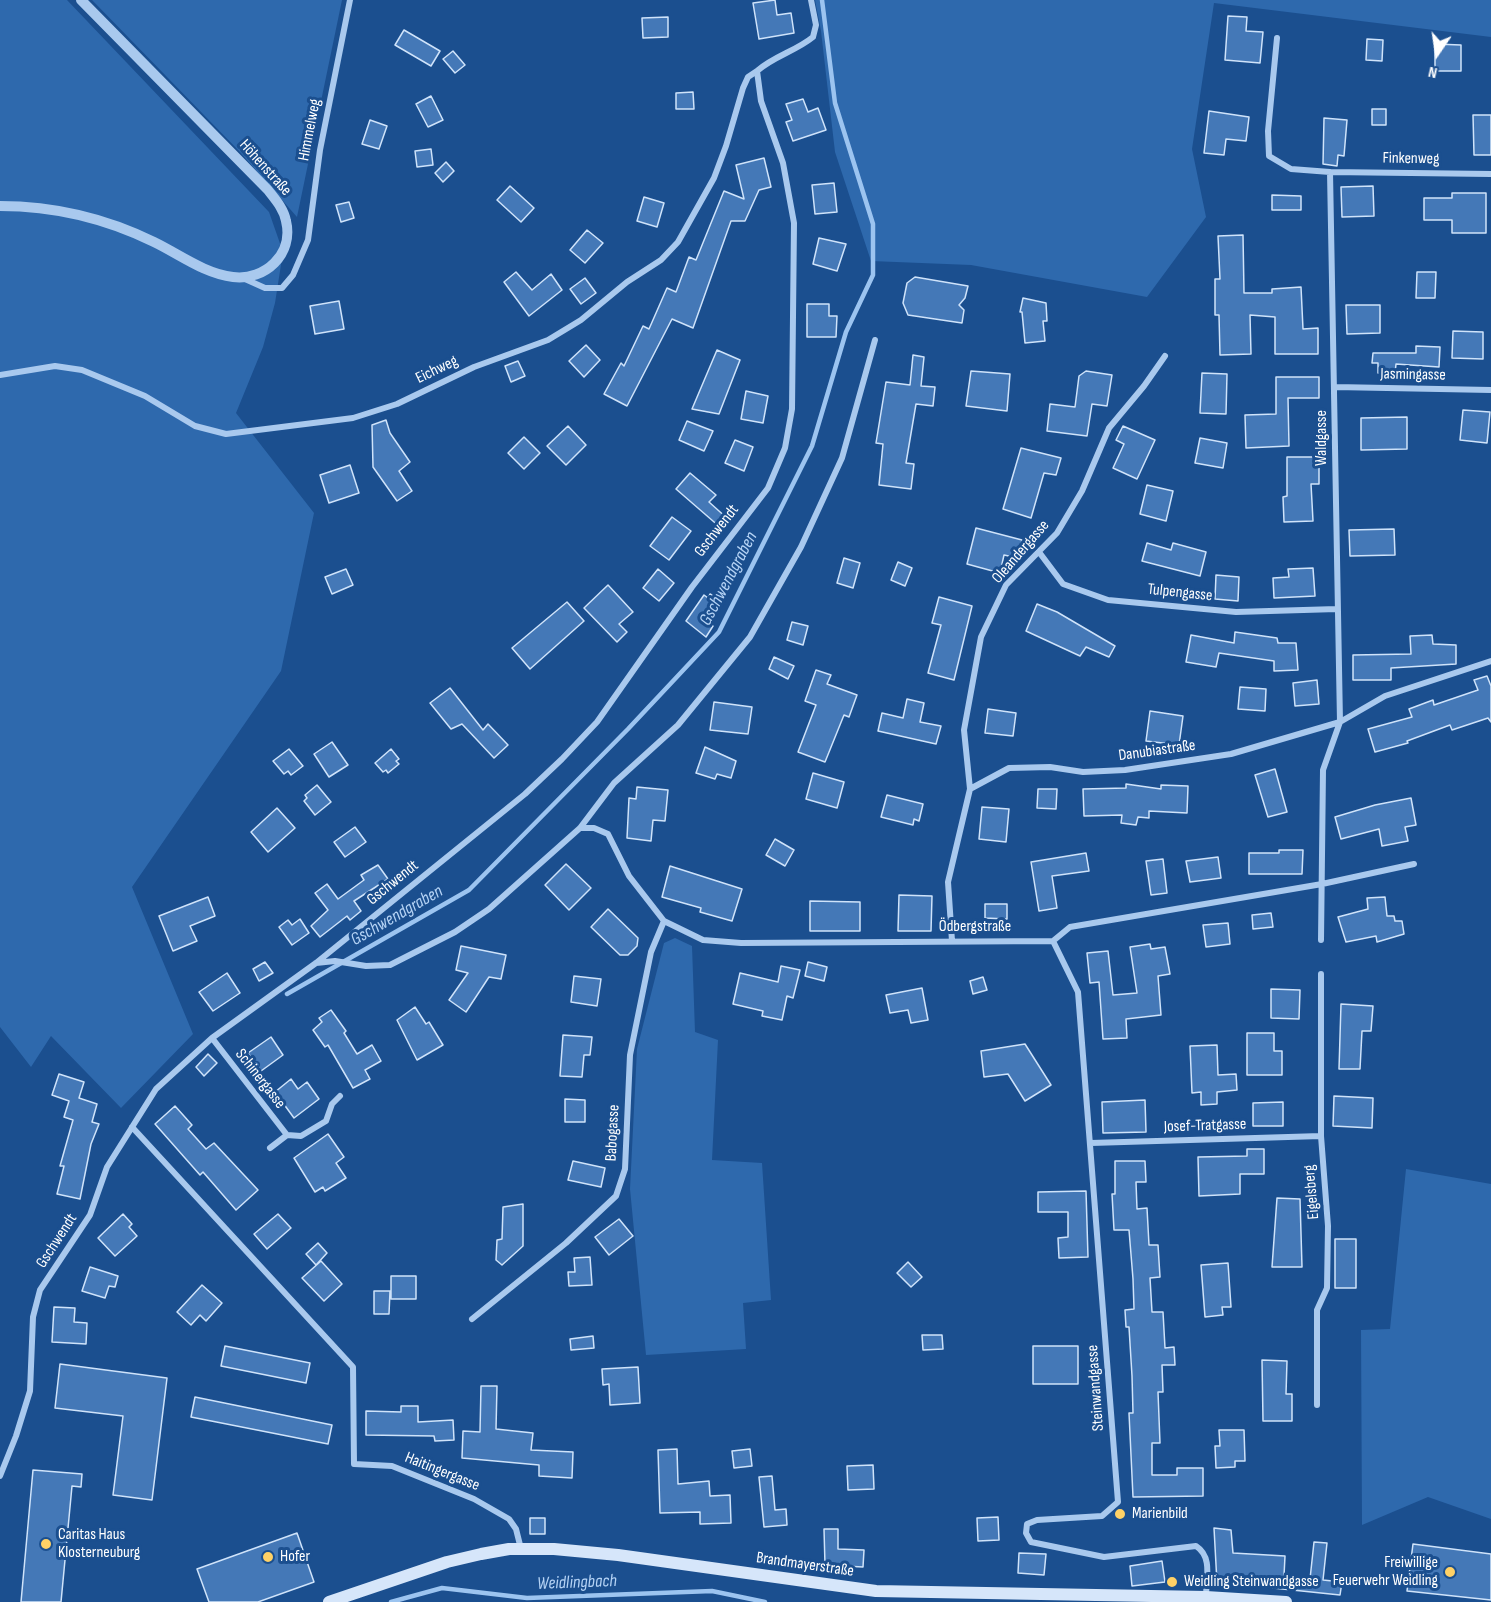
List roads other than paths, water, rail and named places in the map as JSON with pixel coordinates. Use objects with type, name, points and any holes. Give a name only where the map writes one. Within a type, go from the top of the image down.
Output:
[{"type":"main road","name":"Brandmayerstraße","points":[[329,1602],[447,1562],[497,1551],[554,1549],[618,1555],[876,1591],[1206,1597],[1286,1602]]},
{"type":"street","name":"Höhenstraße","points":[[81,0],[268,190],[281,208],[288,230],[283,252],[267,270],[241,278]]},
{"type":"street","name":"Himmelweg","points":[[241,278],[265,288],[282,288],[293,275],[305,248],[310,230],[320,150],[350,0]]},
{"type":"street","points":[[757,71],[769,61],[801,46],[813,37],[816,25],[811,0]]},
{"type":"street","points":[[1277,38],[1268,131],[1269,156],[1291,169],[1330,172]]},
{"type":"street","name":"Eichweg","points":[[0,375],[55,366],[82,370],[144,396],[195,426],[226,434],[353,418],[397,404],[474,367],[548,340],[581,320],[627,282],[661,260],[678,242],[714,178],[726,146],[742,88],[748,77],[757,71]]},
{"type":"street","name":"Gschwendt","points":[[0,1476],[30,1391],[33,1317],[40,1290],[90,1215],[107,1167],[156,1089],[212,1038],[316,963],[525,794],[581,740],[633,672],[692,587],[768,488],[779,466],[792,409],[794,223],[783,164],[759,94],[757,71]]},
{"type":"street","name":"Finkenweg","points":[[1330,172],[1491,174]]},
{"type":"street","name":"Waldgasse","points":[[1322,885],[1323,770],[1340,722],[1330,172]]},
{"type":"street","points":[[0,206],[55,210],[97,219],[153,242],[204,268],[241,278]]},
{"type":"street","name":"Gschwendt","points":[[316,963],[353,962],[366,966],[390,964],[455,932],[489,909],[580,828],[614,783],[678,725],[750,637],[801,547],[842,458],[875,340]]},
{"type":"street","name":"Oleandergasse","points":[[970,789],[964,730],[981,637],[1006,585],[1057,533],[1082,491],[1109,428],[1144,386],[1165,356]]},
{"type":"street","name":"Jasmingasse","points":[[1335,387],[1491,390]]},
{"type":"street","name":"Tulpengasse","points":[[1039,552],[1063,584],[1108,600],[1236,612],[1337,609]]},
{"type":"street","name":"Danubiastraße","points":[[970,789],[1009,768],[1050,768],[1083,772],[1125,770],[1231,754],[1340,722],[1385,696],[1491,661]]},
{"type":"street","points":[[952,941],[948,882],[970,789]]},
{"type":"street","name":"Ödbergstraße","points":[[580,828],[594,828],[608,834],[629,876],[664,921],[703,940],[741,943],[1053,941]]},
{"type":"street","points":[[1053,941],[1070,927],[1322,885],[1414,864]]},
{"type":"street","points":[[1321,940],[1322,885]]},
{"type":"street","name":"Babogasse","points":[[472,1319],[567,1243],[616,1196],[625,1169],[630,1055],[651,952],[664,921]]},
{"type":"street","name":"Steinwandgasse","points":[[1053,941],[1078,992],[1118,1502],[1101,1516],[1037,1520],[1027,1524],[1026,1533],[1031,1542],[1104,1557],[1196,1546],[1207,1561],[1206,1597]]},
{"type":"street","name":"Eigelsberg","points":[[1317,1405],[1317,1310],[1327,1288],[1328,1226],[1320,1136],[1321,974]]},
{"type":"street","name":"Schinergasse","points":[[212,1038],[287,1135]]},
{"type":"street","points":[[270,1148],[287,1135],[301,1136],[326,1121],[332,1104],[340,1096]]},
{"type":"street","name":"Haitingergasse","points":[[132,1127],[328,1342],[353,1366],[354,1464],[392,1466],[474,1498],[509,1519],[516,1529],[521,1549]]},
{"type":"street","name":"Josef-Tratgasse","points":[[1091,1143],[1320,1136]]},
{"type":"waterway","name":"Gschwendgraben","points":[[287,994],[469,890],[628,729],[719,632],[812,446],[846,332],[873,275],[873,224],[835,103],[822,0]]},
{"type":"waterway","name":"Weidlingbach","points":[[391,1602],[442,1588],[527,1598],[712,1591],[765,1602]]},
{"type":"place","name":"Marienbild","points":[[1120,1514]]},
{"type":"place","name":"Caritas Haus Klosterneuburg","points":[[46,1544]]},
{"type":"place","name":"Hofer","points":[[268,1557]]},
{"type":"place","name":"Freiwillige Feuerwehr Weidling","points":[[1450,1572]]},
{"type":"place","name":"Weidling Steinwandgasse","points":[[1172,1582]]}]
